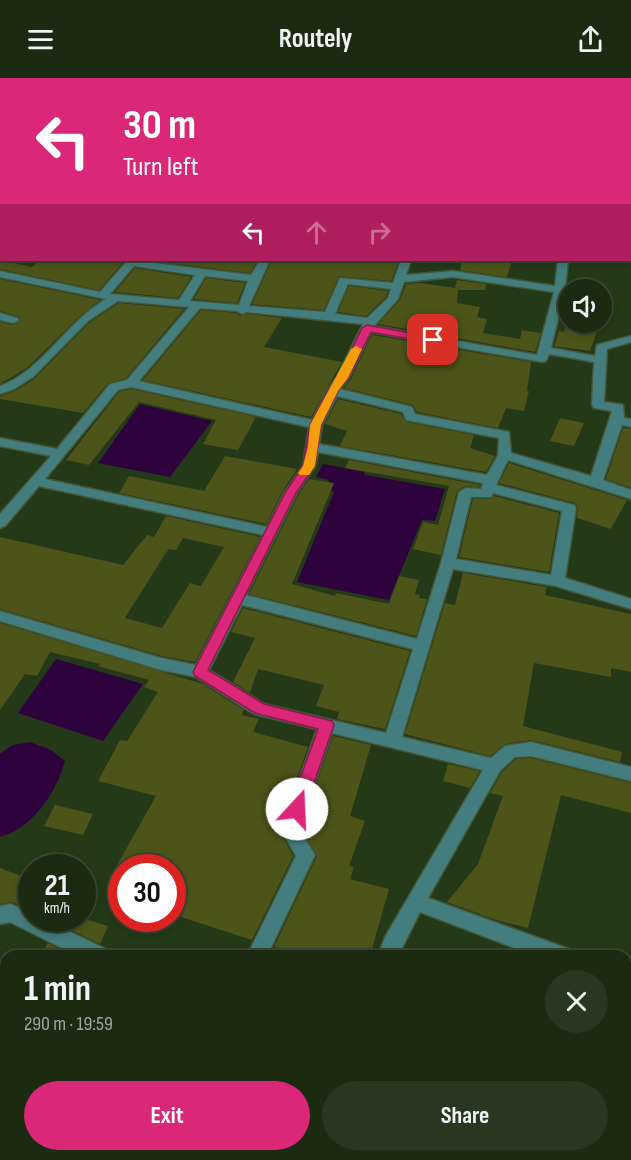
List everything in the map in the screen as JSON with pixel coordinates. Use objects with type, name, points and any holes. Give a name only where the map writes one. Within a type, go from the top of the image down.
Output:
[{"type":"street","points":[[102,296],[132,261],[254,279]]},
{"type":"street","points":[[242,311],[254,279],[264,261]]},
{"type":"street","points":[[200,672],[270,532],[309,466],[316,425],[333,391],[343,378],[369,325],[393,299],[406,261]]},
{"type":"street","points":[[561,279],[563,261]]},
{"type":"street","points":[[183,303],[202,273]]},
{"type":"street","points":[[0,274],[116,298],[183,303],[242,311],[329,316],[543,359],[558,298]]},
{"type":"street","points":[[329,316],[344,280],[398,283],[453,274],[558,290]]},
{"type":"street","points":[[0,390],[22,379],[40,364],[81,321],[116,298]]},
{"type":"street","points":[[131,383],[197,305]]},
{"type":"street","points":[[0,316],[13,320]]},
{"type":"street","points":[[596,483],[619,408],[598,405],[601,347],[631,339]]},
{"type":"street","points":[[545,350],[600,360]]},
{"type":"street","points":[[0,523],[114,387],[131,383],[316,425]]},
{"type":"street","points":[[333,391],[408,410],[410,417],[505,435],[504,455],[489,483],[486,494],[466,492],[448,562],[392,741]]},
{"type":"street","points":[[617,420],[631,423]]},
{"type":"street","points":[[0,442],[60,454]]},
{"type":"street","points":[[314,447],[489,483],[569,508],[557,581]]},
{"type":"street","points":[[504,455],[631,495]]},
{"type":"street","points":[[36,481],[270,532]]},
{"type":"street","points":[[448,562],[557,581],[631,604]]},
{"type":"street","points":[[237,598],[422,646]]},
{"type":"street","points":[[0,616],[161,664],[200,672],[260,709],[494,766]]},
{"type":"street","points":[[260,950],[306,855],[290,830],[327,725]]},
{"type":"street","points":[[390,950],[494,766],[511,751],[531,749],[631,774]]},
{"type":"street","points":[[416,902],[545,950]]},
{"type":"street","points":[[0,915],[11,913],[87,950]]},
{"type":"shaded area","points":[[140,404],[212,421],[170,477],[98,463]]},
{"type":"shaded area","points":[[323,464],[364,472],[365,475],[445,489],[435,521],[422,520],[389,600],[297,582],[334,492],[326,489],[329,480],[316,477]]},
{"type":"shaded area","points":[[56,659],[143,684],[103,741],[18,713]]},
{"type":"shaded area","points":[[30,742],[51,750],[65,761],[56,785],[42,808],[23,826],[0,837],[0,754],[12,745]]},
{"type":"building","points":[[0,261],[32,267],[38,261],[124,261],[99,290],[0,269]]},
{"type":"building","points":[[153,261],[257,261],[250,273]]},
{"type":"building","points":[[272,261],[399,261],[391,281],[339,276],[324,310],[252,304]]},
{"type":"building","points":[[462,261],[512,261],[507,277],[460,270]]},
{"type":"building","points":[[135,268],[191,277],[178,298],[115,292]]},
{"type":"building","points":[[206,278],[245,283],[237,303],[194,299]]},
{"type":"building","points":[[0,279],[100,300],[27,368],[0,384],[0,322],[12,325],[21,320],[18,316],[0,311]]},
{"type":"building","points":[[457,280],[486,284],[485,290],[458,290],[457,303],[480,307],[477,317],[487,319],[483,333],[520,339],[522,330],[541,333],[535,352],[378,324],[400,300],[406,284],[420,283],[455,288]]},
{"type":"building","points":[[349,286],[388,291],[386,297],[366,316],[338,312]]},
{"type":"building","points":[[119,303],[184,309],[126,378],[108,383],[83,413],[0,399],[0,396],[15,391],[34,379],[89,323]]},
{"type":"building","points":[[201,310],[236,313],[241,316],[247,314],[282,318],[264,347],[342,362],[311,417],[143,380]]},
{"type":"building","points":[[558,333],[596,333],[590,351],[554,346]]},
{"type":"building","points":[[372,335],[531,362],[527,391],[529,391],[524,411],[506,408],[498,428],[417,412],[413,405],[344,388],[351,379]]},
{"type":"building","points":[[131,389],[256,417],[238,450],[203,444],[216,420],[139,402],[89,465],[66,460],[119,392]]},
{"type":"building","points":[[338,399],[401,414],[406,422],[474,435],[470,448],[495,456],[486,472],[340,446],[347,431],[325,424]]},
{"type":"building","points":[[560,418],[584,423],[574,446],[550,441]]},
{"type":"building","points":[[623,428],[631,429],[631,488],[606,479]]},
{"type":"building","points":[[225,456],[297,469],[266,524],[119,493],[129,476],[204,491]]},
{"type":"building","points":[[349,460],[480,485],[479,487],[465,486],[457,491],[441,555],[413,549],[423,522],[438,525],[449,486],[345,468]]},
{"type":"building","points":[[509,463],[627,500],[611,529],[577,518],[578,508],[575,503],[499,483]]},
{"type":"building","points":[[309,479],[334,483],[292,584],[335,596],[336,593],[389,604],[399,576],[419,580],[415,594],[420,595],[419,598],[427,599],[416,636],[249,594],[299,494]]},
{"type":"building","points":[[494,496],[559,513],[549,572],[459,557],[473,499],[491,499]]},
{"type":"building","points":[[166,516],[260,537],[195,662],[162,656],[0,609],[0,537],[123,565],[147,535],[154,537]],"holes":[[[183,538],[224,547],[201,586],[190,583],[162,628],[125,618],[165,554],[169,549],[176,550]]]},
{"type":"building","points":[[463,573],[547,587],[545,595],[631,614],[631,672],[611,668],[611,677],[534,663],[523,726],[622,752],[620,762],[531,740],[505,744],[490,756],[405,734],[445,603],[455,605]]},
{"type":"building","points":[[243,608],[410,651],[385,729],[337,719],[339,712],[316,706],[324,685],[258,669],[250,693],[233,682],[255,638],[231,632]]},
{"type":"building","points":[[0,623],[203,684],[244,710],[242,715],[259,719],[253,732],[308,747],[279,829],[293,856],[252,940],[186,919],[186,854],[123,854],[156,796],[98,781],[120,740],[127,741],[158,692],[144,687],[149,680],[98,666],[100,664],[50,652],[37,676],[25,674],[0,710]]},
{"type":"building","points":[[333,736],[371,745],[350,816],[365,821],[349,866],[354,867],[350,879],[389,889],[372,950],[278,950],[278,948],[274,947],[317,856],[301,829]]},
{"type":"building","points":[[531,758],[631,783],[631,813],[561,795],[528,928],[496,920],[447,902],[478,864],[503,796],[490,793],[502,772],[516,759]]},
{"type":"building","points":[[448,764],[480,771],[470,788],[443,781]]},
{"type":"building","points":[[55,805],[93,814],[83,835],[44,826]]},
{"type":"building","points":[[0,868],[18,875],[18,905],[12,902],[0,904]]},
{"type":"building","points":[[96,922],[108,926],[100,944],[75,932],[96,932]]},
{"type":"building","points":[[48,943],[61,950],[44,950]]},
{"type":"slow traffic","points":[[304,473],[309,466],[314,447],[313,436],[316,425],[333,391],[343,378],[356,349]]},
{"type":"route","points":[[297,809],[327,725],[260,709],[200,672],[270,532],[309,466],[316,425],[333,391],[343,378],[367,328],[433,340]]}]
